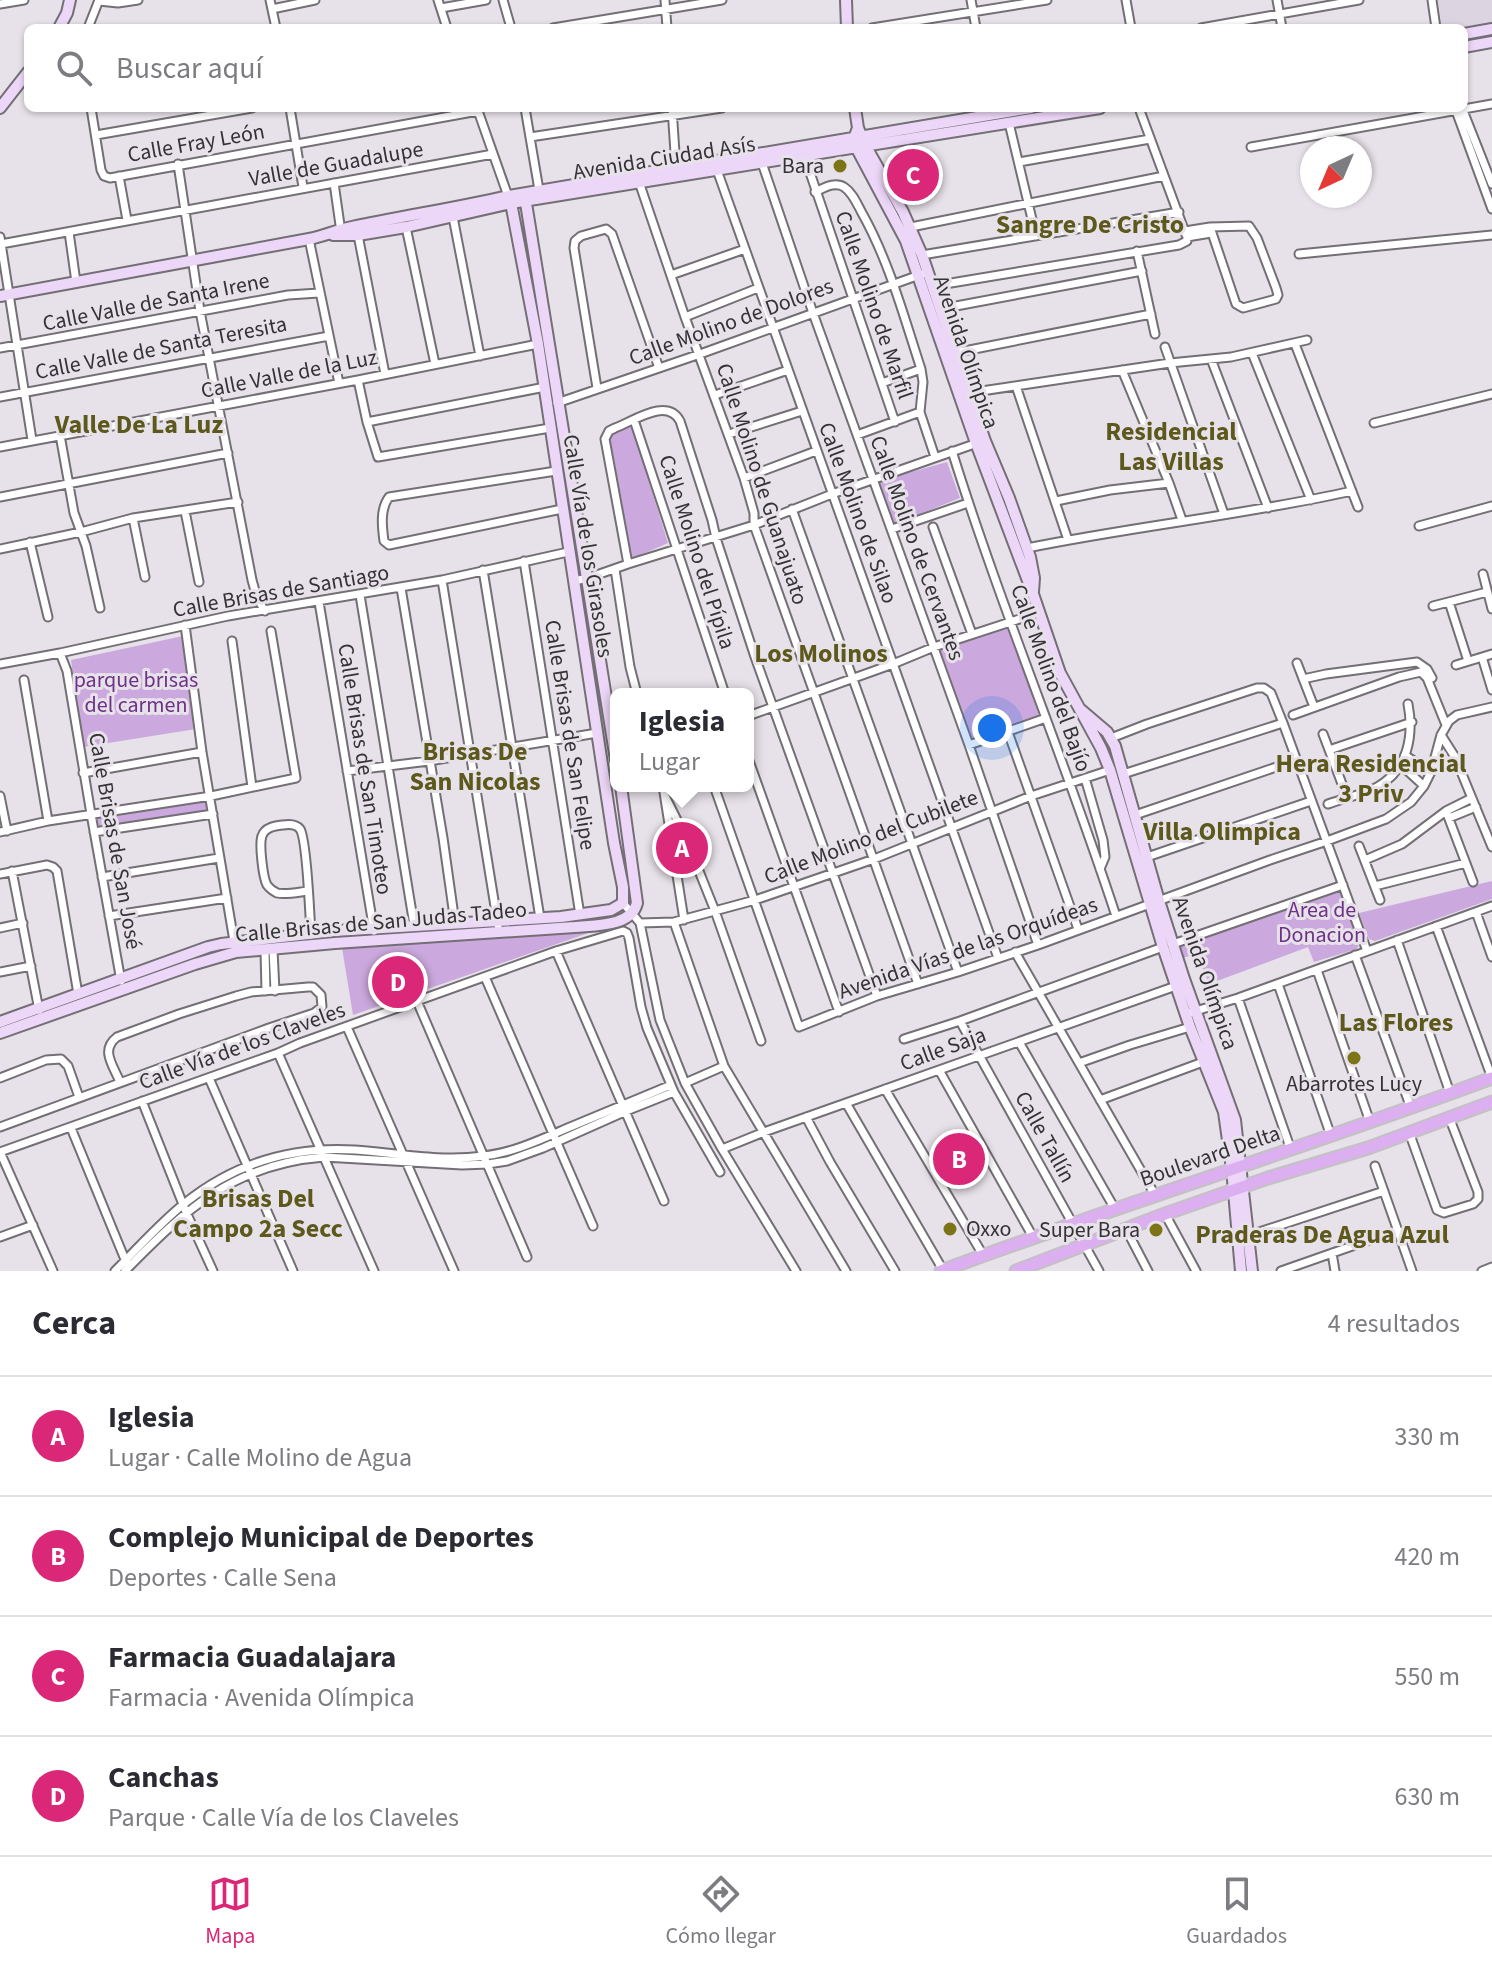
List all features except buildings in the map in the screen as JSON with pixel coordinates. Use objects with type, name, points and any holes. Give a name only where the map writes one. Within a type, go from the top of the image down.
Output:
[{"type":"main road","name":"Boulevard Delta","points":[[943,1271],[1240,1164],[1291,1150],[1492,1078]]},
{"type":"main road","name":"Boulevard Delta","points":[[1016,1271],[1165,1214],[1491,1104]]},
{"type":"main road","points":[[1382,1142],[1377,1130],[1386,1117]]},
{"type":"street","points":[[0,4],[24,0]]},
{"type":"street","points":[[90,24],[99,0],[118,3],[138,0]]},
{"type":"street","points":[[275,24],[271,4],[315,0]]},
{"type":"street","points":[[446,24],[440,4],[486,0]]},
{"type":"street","points":[[503,0],[510,24]]},
{"type":"street","points":[[665,0],[667,24]]},
{"type":"street","points":[[578,24],[722,0]]},
{"type":"street","points":[[846,0],[847,24]]},
{"type":"street","points":[[971,0],[976,24]]},
{"type":"street","points":[[898,24],[1047,0]]},
{"type":"street","points":[[1126,0],[1130,24]]},
{"type":"street","points":[[1277,0],[1281,24]]},
{"type":"street","points":[[1225,24],[1359,0]]},
{"type":"street","points":[[1432,0],[1435,24]]},
{"type":"street","points":[[61,24],[70,2]]},
{"type":"street","points":[[1468,33],[1492,29]]},
{"type":"street","points":[[1468,46],[1492,42]]},
{"type":"street","points":[[0,108],[24,77]]},
{"type":"street","points":[[1468,108],[1492,104]]},
{"type":"street","points":[[92,112],[96,135],[229,112]]},
{"type":"street","points":[[291,112],[303,187]]},
{"type":"street","name":"Calle Fray León","points":[[96,135],[101,170],[104,176],[110,178],[461,112]]},
{"type":"street","points":[[478,112],[509,199]]},
{"type":"street","points":[[526,112],[539,190]]},
{"type":"street","points":[[530,137],[672,112],[676,168]]},
{"type":"street","name":"Avenida Olímpica","points":[[856,112],[859,139],[923,273],[1060,673],[1110,770],[1191,1013],[1230,1104],[1240,1164],[1241,1271]]},
{"type":"street","points":[[859,139],[983,112]]},
{"type":"street","name":"Avenida Ciudad Asís","points":[[4,295],[337,234],[451,209],[638,179],[676,168],[774,150],[1009,123],[1076,112]]},
{"type":"street","points":[[933,286],[1179,245],[1187,241],[1140,112]]},
{"type":"street","points":[[1251,147],[1443,112]]},
{"type":"street","points":[[1460,112],[1492,184]]},
{"type":"street","points":[[1460,112],[1492,209]]},
{"type":"street","points":[[1009,123],[1036,236]]},
{"type":"street","name":"Avenida Olímpica","points":[[859,139],[911,227],[922,255],[923,273],[933,286],[968,393],[980,442],[1027,548],[1034,578],[1033,594]]},
{"type":"street","name":"Avenida Ciudad Asís","points":[[525,197],[539,190],[762,163],[859,139]]},
{"type":"street","points":[[1019,162],[1150,139]]},
{"type":"street","name":"Valle de Guadalupe","points":[[1,240],[69,232],[493,154]]},
{"type":"street","name":"Calle Molino de Marfil","points":[[804,155],[895,422]]},
{"type":"street","name":"Calle Molino de Cervantes","points":[[762,163],[1038,945]]},
{"type":"street","points":[[178,164],[218,407],[255,591],[265,611]]},
{"type":"street","name":"Calle Molino de Silao","points":[[717,170],[998,958]]},
{"type":"street","points":[[119,176],[127,220]]},
{"type":"street","points":[[911,227],[1164,176]]},
{"type":"street","name":"Calle Molino de Guanajuato","points":[[638,179],[744,478],[754,513],[754,525],[918,984]]},
{"type":"street","points":[[334,183],[337,234]]},
{"type":"street","points":[[815,192],[840,185],[849,191],[872,230],[921,369],[920,412],[935,457]]},
{"type":"street","name":"Calle Vía de los Girasoles","points":[[525,197],[553,404],[588,578],[610,719]]},
{"type":"street","name":"Avenida Ciudad Asís","points":[[337,234],[358,235],[406,227],[453,217],[509,199]]},
{"type":"street","name":"Calle Vía de los Girasoles","points":[[509,199],[545,387],[553,404],[550,428],[556,471],[623,887],[623,903]]},
{"type":"street","points":[[922,255],[1179,212]]},
{"type":"street","points":[[453,217],[480,356]]},
{"type":"street","points":[[1186,234],[1211,230],[1244,225],[1251,228],[1276,288],[1277,298],[1243,308],[1236,304],[1211,230]]},
{"type":"street","points":[[406,227],[435,364]]},
{"type":"street","points":[[597,388],[574,248],[575,241],[581,236],[606,229],[612,234],[659,368]]},
{"type":"street","points":[[69,232],[76,282]]},
{"type":"street","points":[[358,235],[385,374]]},
{"type":"street","points":[[1299,254],[1492,235]]},
{"type":"street","points":[[309,239],[339,383]]},
{"type":"street","points":[[1,240],[4,295],[17,346],[32,440]]},
{"type":"street","points":[[671,275],[745,249]]},
{"type":"street","points":[[1137,251],[1155,334]]},
{"type":"street","points":[[940,309],[1142,271]]},
{"type":"street","name":"Calle Molino de Dolores","points":[[553,404],[923,273]]},
{"type":"street","points":[[685,317],[758,288]]},
{"type":"street","name":"Calle Valle de Santa Irene","points":[[0,348],[300,293],[319,293]]},
{"type":"street","points":[[954,353],[1151,314]]},
{"type":"street","name":"Calle Valle de Santa Teresita","points":[[0,397],[329,336]]},
{"type":"street","points":[[968,393],[1252,353],[1307,340]]},
{"type":"street","name":"Calle Valle de la Luz","points":[[0,447],[538,344]]},
{"type":"street","points":[[1295,344],[1358,507]]},
{"type":"street","points":[[1165,347],[1224,514]]},
{"type":"street","points":[[1252,353],[1311,500]]},
{"type":"street","points":[[1211,359],[1268,508]]},
{"type":"street","points":[[882,383],[921,369]]},
{"type":"street","points":[[715,395],[788,370]]},
{"type":"street","points":[[1122,370],[1182,520]]},
{"type":"street","points":[[358,380],[378,457],[550,428]]},
{"type":"street","points":[[1016,386],[1068,540]]},
{"type":"street","points":[[367,422],[545,387]]},
{"type":"street","points":[[1374,423],[1492,394]]},
{"type":"street","points":[[628,564],[605,439],[609,431],[634,420],[663,410],[670,411],[677,415],[755,657],[877,996]]},
{"type":"street","points":[[729,434],[802,411]]},
{"type":"street","points":[[857,435],[920,412]]},
{"type":"street","name":"Calle Molino del Pípila","points":[[634,420],[723,688]]},
{"type":"street","points":[[60,435],[67,483],[100,608]]},
{"type":"street","points":[[574,581],[754,525],[980,442]]},
{"type":"street","points":[[744,478],[816,451]]},
{"type":"street","name":"Calle Molino del Bajío","points":[[952,451],[1116,916]]},
{"type":"street","points":[[0,497],[228,453]]},
{"type":"street","points":[[556,471],[389,497],[384,503],[382,529],[384,541],[389,545],[562,509]]},
{"type":"street","points":[[1056,501],[1169,483]]},
{"type":"street","points":[[1027,548],[1352,491]]},
{"type":"street","points":[[0,549],[133,518],[238,502]]},
{"type":"street","points":[[892,529],[968,503]]},
{"type":"street","points":[[1419,526],[1492,506]]},
{"type":"street","points":[[792,509],[958,972]]},
{"type":"street","points":[[185,511],[199,582]]},
{"type":"street","points":[[133,518],[145,577]]},
{"type":"street","points":[[933,527],[972,634]]},
{"type":"street","points":[[30,542],[48,617]]},
{"type":"street","name":"Calle Brisas de Santiago","points":[[0,664],[185,625],[442,580],[568,552]]},
{"type":"street","name":"Calle Brisas de San Felipe","points":[[524,561],[580,915]]},
{"type":"street","points":[[615,569],[635,688]]},
{"type":"street","points":[[483,570],[540,918]]},
{"type":"street","points":[[1483,574],[1492,609]]},
{"type":"street","points":[[442,580],[498,926]]},
{"type":"street","points":[[401,588],[455,923]]},
{"type":"street","points":[[1433,606],[1487,592]]},
{"type":"street","points":[[360,595],[414,925]]},
{"type":"street","name":"Calle Brisas de San Timoteo","points":[[319,602],[374,941]]},
{"type":"street","points":[[1449,602],[1468,661]]},
{"type":"street","points":[[754,714],[934,647],[1038,613]]},
{"type":"street","points":[[185,625],[202,752],[235,947]]},
{"type":"street","points":[[0,796],[3,831],[211,796],[296,778],[271,631]]},
{"type":"street","points":[[232,641],[252,787]]},
{"type":"street","name":"Calle Brisas de San José","points":[[60,653],[67,671],[122,983]]},
{"type":"street","points":[[1456,665],[1492,655]]},
{"type":"street","points":[[1482,657],[1492,690]]},
{"type":"street","points":[[1303,679],[1419,662],[1427,669],[1447,723],[1457,715],[1492,707]]},
{"type":"street","points":[[1297,663],[1314,707]]},
{"type":"street","points":[[1396,665],[1399,677]]},
{"type":"street","points":[[1293,715],[1419,671],[1429,677]]},
{"type":"street","points":[[24,680],[48,821]]},
{"type":"street","points":[[1111,738],[1257,688],[1271,693],[1367,951]]},
{"type":"street","points":[[1328,804],[1379,786],[1401,765],[1406,756],[1412,722],[1408,704]]},
{"type":"street","name":"Avenida Olímpica","points":[[1076,705],[1111,738],[1147,857],[1154,903]]},
{"type":"street","points":[[969,745],[1046,718]]},
{"type":"street","points":[[1329,750],[1412,722]]},
{"type":"street","points":[[1123,774],[1283,723]]},
{"type":"street","name":"Avenida Vías de las Orquídeas","points":[[755,900],[799,1027],[877,996],[1038,945],[1386,819],[1402,810],[1424,786],[1447,723]]},
{"type":"street","points":[[1008,732],[1078,929]]},
{"type":"street","points":[[347,771],[429,761],[597,733]]},
{"type":"street","points":[[1323,734],[1347,797]]},
{"type":"street","points":[[1441,735],[1455,757],[1492,847]]},
{"type":"street","points":[[1437,751],[1455,757]]},
{"type":"street","points":[[83,773],[202,752]]},
{"type":"street","points":[[1406,756],[1431,772]]},
{"type":"street","points":[[1135,815],[1297,760]]},
{"type":"street","points":[[1401,765],[1424,786]]},
{"type":"street","name":"Calle Molino del Cubilete","points":[[640,923],[684,920],[755,900],[874,859],[1031,796],[1110,770]]},
{"type":"street","points":[[754,775],[839,1012]]},
{"type":"street","points":[[1085,778],[1103,840],[1105,857],[1100,869]]},
{"type":"street","points":[[622,792],[637,896],[632,914]]},
{"type":"street","points":[[664,792],[684,920]]},
{"type":"street","points":[[716,792],[755,900]]},
{"type":"street","points":[[665,796],[715,911],[761,1041]]},
{"type":"street","points":[[1365,860],[1402,844],[1472,798]]},
{"type":"street","points":[[1147,857],[1311,801]]},
{"type":"street","points":[[1447,814],[1476,807]]},
{"type":"street","points":[[94,832],[213,814]]},
{"type":"street","points":[[1447,814],[1473,882]]},
{"type":"street","points":[[308,891],[278,893],[267,884],[261,840],[270,827],[293,825],[300,830],[308,891],[312,945]]},
{"type":"street","points":[[1359,846],[1380,900]]},
{"type":"street","points":[[102,877],[219,858]]},
{"type":"street","points":[[1375,886],[1466,863]]},
{"type":"street","points":[[0,874],[47,865],[57,871],[78,994]]},
{"type":"street","points":[[12,871],[40,1013]]},
{"type":"street","points":[[904,1039],[1343,885]]},
{"type":"street","points":[[109,916],[227,898]]},
{"type":"street","points":[[623,903],[640,923],[660,1020],[685,1083],[796,1271]]},
{"type":"street","name":"Calle Brisas de San Judas Tadeo","points":[[235,947],[269,950],[374,941],[580,915],[611,910],[623,903]]},
{"type":"street","points":[[1191,1013],[1492,906]]},
{"type":"street","points":[[1476,912],[1492,957]]},
{"type":"street","name":"Calle Brisas de San Judas Tadeo","points":[[0,1033],[78,994],[195,964],[235,947],[311,933],[414,925],[605,925],[632,914]]},
{"type":"street","points":[[674,922],[724,1066],[846,1271]]},
{"type":"street","points":[[0,928],[23,923]]},
{"type":"street","points":[[1436,926],[1492,1078]]},
{"type":"street","points":[[334,931],[335,943]]},
{"type":"street","name":"Calle Vía de los Claveles","points":[[0,1152],[556,951],[620,931],[629,938],[644,1018],[672,1089]]},
{"type":"street","points":[[1397,940],[1450,1093]]},
{"type":"street","name":"Avenida Olímpica","points":[[1168,946],[1176,986],[1191,1013],[1190,1027],[1224,1112],[1240,1164]]},
{"type":"street","points":[[266,991],[269,950]]},
{"type":"street","points":[[269,950],[275,991]]},
{"type":"street","points":[[556,951],[664,1201]]},
{"type":"street","points":[[1015,952],[1155,1195]]},
{"type":"street","points":[[1355,955],[1411,1108]]},
{"type":"street","points":[[0,972],[31,966]]},
{"type":"street","points":[[1317,970],[1370,1122]]},
{"type":"street","points":[[485,977],[593,1226]]},
{"type":"street","name":"Calle Brisas de San Judas Tadeo","points":[[0,1022],[40,1013],[122,983]]},
{"type":"street","points":[[1278,984],[1331,1136]]},
{"type":"street","name":"Calle Saja","points":[[722,1149],[1176,986]]},
{"type":"street","points":[[0,1127],[314,1013],[322,1007],[321,995],[313,987],[266,991],[227,999],[114,1039],[108,1050],[120,1082]]},
{"type":"street","points":[[1238,998],[1291,1150]]},
{"type":"street","points":[[417,1001],[527,1257]]},
{"type":"street","name":"Calle Tallín","points":[[960,1021],[1099,1271]]},
{"type":"street","points":[[347,1027],[454,1271]]},
{"type":"street","points":[[1079,1063],[1190,1027]]},
{"type":"street","points":[[1019,1042],[1115,1209]]},
{"type":"street","points":[[278,1053],[374,1271]]},
{"type":"street","points":[[0,1078],[57,1058],[68,1066],[79,1097]]},
{"type":"street","points":[[1100,1100],[1203,1062]]},
{"type":"street","points":[[685,1083],[724,1066]]},
{"type":"street","points":[[939,1070],[1033,1237]]},
{"type":"street","points":[[209,1078],[293,1271]]},
{"type":"street","points":[[115,1271],[128,1267],[184,1208],[249,1170],[322,1153],[462,1165],[486,1160],[507,1161],[672,1089],[720,1172]]},
{"type":"street","points":[[885,1089],[983,1255]]},
{"type":"street","points":[[142,1101],[184,1208],[213,1271]]},
{"type":"street","points":[[846,1103],[943,1271]]},
{"type":"street","points":[[806,1117],[895,1271]]},
{"type":"street","points":[[1409,1132],[1439,1212],[1473,1204],[1478,1199],[1478,1192],[1449,1117]]},
{"type":"street","points":[[71,1128],[128,1267]]},
{"type":"street","points":[[0,1152],[53,1271]]},
{"type":"street","points":[[1375,1166],[1412,1271]]},
{"type":"street","name":"Avenida Olímpica","points":[[1238,1190],[1252,1271]]},
{"type":"street","points":[[1247,1236],[1384,1191]]},
{"type":"street","points":[[1165,1214],[1196,1271]]},
{"type":"street","points":[[0,1237],[33,1225]]},
{"type":"street","points":[[1126,1229],[1148,1271]]},
{"type":"street","points":[[1281,1271],[1398,1230]]},
{"type":"street","points":[[1332,1253],[1335,1271]]},
{"type":"street","points":[[1482,1271],[1492,1267]]},
{"type":"shaded area","points":[[1438,0],[1492,0],[1492,27],[1441,24]]},
{"type":"green space","points":[[632,426],[668,543],[629,560],[609,433]]},
{"type":"green space","points":[[947,462],[960,498],[895,524],[879,481]]},
{"type":"green space","points":[[1008,624],[1039,716],[970,739],[939,648]]},
{"type":"green space","name":"parque brisas del carmen","points":[[183,636],[196,729],[83,747],[71,660]]},
{"type":"green space","points":[[206,799],[208,812],[98,830],[96,817]]},
{"type":"green space","name":"Area de Donacion","points":[[1492,881],[1492,899],[1375,941],[1369,939],[1359,913]]},
{"type":"green space","name":"Area de Donacion","points":[[1337,890],[1359,944],[1357,949],[1314,962],[1308,947],[1209,984],[1197,954],[1182,958],[1179,947],[1182,944]]},
{"type":"green space","points":[[594,931],[353,1015],[342,948]]},
{"type":"place","name":"Bara","points":[[840,166]]},
{"type":"place","name":"Farmacia Guadalajara","points":[[913,175]]},
{"type":"place","name":"Iglesia","points":[[682,848]]},
{"type":"place","name":"Canchas","points":[[398,982]]},
{"type":"place","name":"Abarrotes Lucy","points":[[1354,1058]]},
{"type":"place","name":"Complejo Municipal de Deportes","points":[[959,1159]]},
{"type":"place","name":"Oxxo","points":[[950,1229]]},
{"type":"place","name":"Super Bara","points":[[1156,1230]]},
{"type":"district","name":"Sangre De Cristo","points":[[1090,224]]},
{"type":"district","name":"Valle De La Luz","points":[[139,424]]},
{"type":"district","name":"Residencial Las Villas","points":[[1171,446]]},
{"type":"district","name":"Los Molinos","points":[[821,653]]},
{"type":"district","name":"Brisas De San Nicolas","points":[[475,766]]},
{"type":"district","name":"Hera Residencial 3 Priv","points":[[1371,778]]},
{"type":"district","name":"Villa Olimpica","points":[[1222,831]]},
{"type":"district","name":"Las Flores","points":[[1396,1022]]},
{"type":"district","name":"Brisas Del Campo 2a Secc","points":[[258,1213]]},
{"type":"district","name":"Praderas De Agua Azul","points":[[1322,1234]]}]
